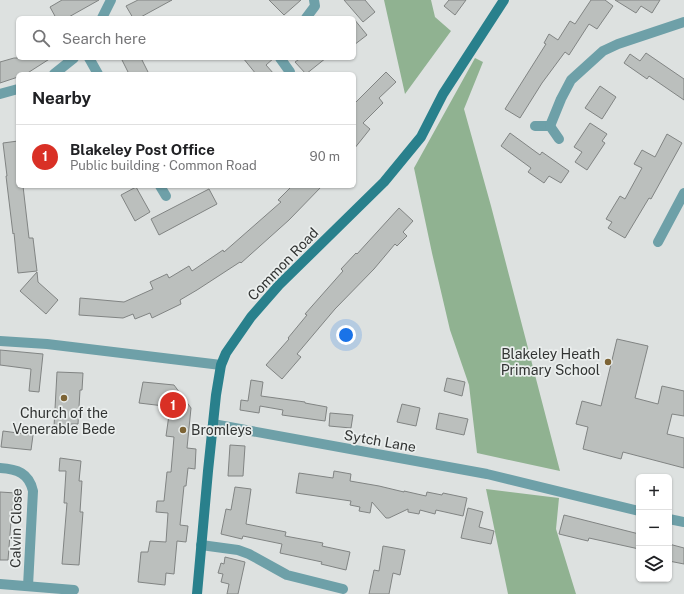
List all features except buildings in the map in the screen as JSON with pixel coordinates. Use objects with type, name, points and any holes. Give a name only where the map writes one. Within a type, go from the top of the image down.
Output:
[{"type":"street","points":[[103,16],[111,0]]},
{"type":"street","points":[[308,16],[315,6],[314,0]]},
{"type":"street","name":"Common Road","points":[[197,594],[216,395],[221,365],[226,353],[255,312],[279,284],[384,182],[421,136],[443,94],[504,0]]},
{"type":"street","points":[[550,126],[560,99],[572,80],[603,51],[618,44],[684,22]]},
{"type":"street","points":[[56,72],[72,60]]},
{"type":"street","points":[[90,60],[97,72]]},
{"type":"street","points":[[281,60],[290,72]]},
{"type":"street","points":[[0,94],[16,90]]},
{"type":"street","points":[[535,126],[550,126]]},
{"type":"street","points":[[550,126],[559,139]]},
{"type":"street","points":[[161,188],[166,196]]},
{"type":"street","points":[[658,242],[684,193]]},
{"type":"street","points":[[0,340],[221,365]]},
{"type":"street","name":"Sytch Lane","points":[[213,424],[487,474],[636,510]]},
{"type":"street","name":"Calvin Close","points":[[0,468],[10,468],[20,471],[32,483],[33,491],[28,586]]},
{"type":"street","points":[[672,519],[684,522]]},
{"type":"street","points":[[201,545],[238,550],[249,554],[287,575],[326,590],[344,589]]},
{"type":"street","name":"Calvin Close","points":[[0,584],[74,590]]},
{"type":"green space","points":[[384,0],[431,0],[435,17],[451,31],[405,94]]},
{"type":"green space","points":[[475,58],[483,62],[464,109],[491,206],[560,471],[477,453],[469,385],[450,330],[414,168]]},
{"type":"green space","points":[[486,489],[559,498],[556,529],[576,594],[508,594]]},
{"type":"place","name":"Blakeley Heath Primary School","points":[[608,362]]},
{"type":"place","name":"Church of the Venerable Bede","points":[[64,398]]},
{"type":"place","name":"Blakeley Post Office","points":[[173,405]]},
{"type":"place","name":"Bromleys","points":[[183,430]]}]
